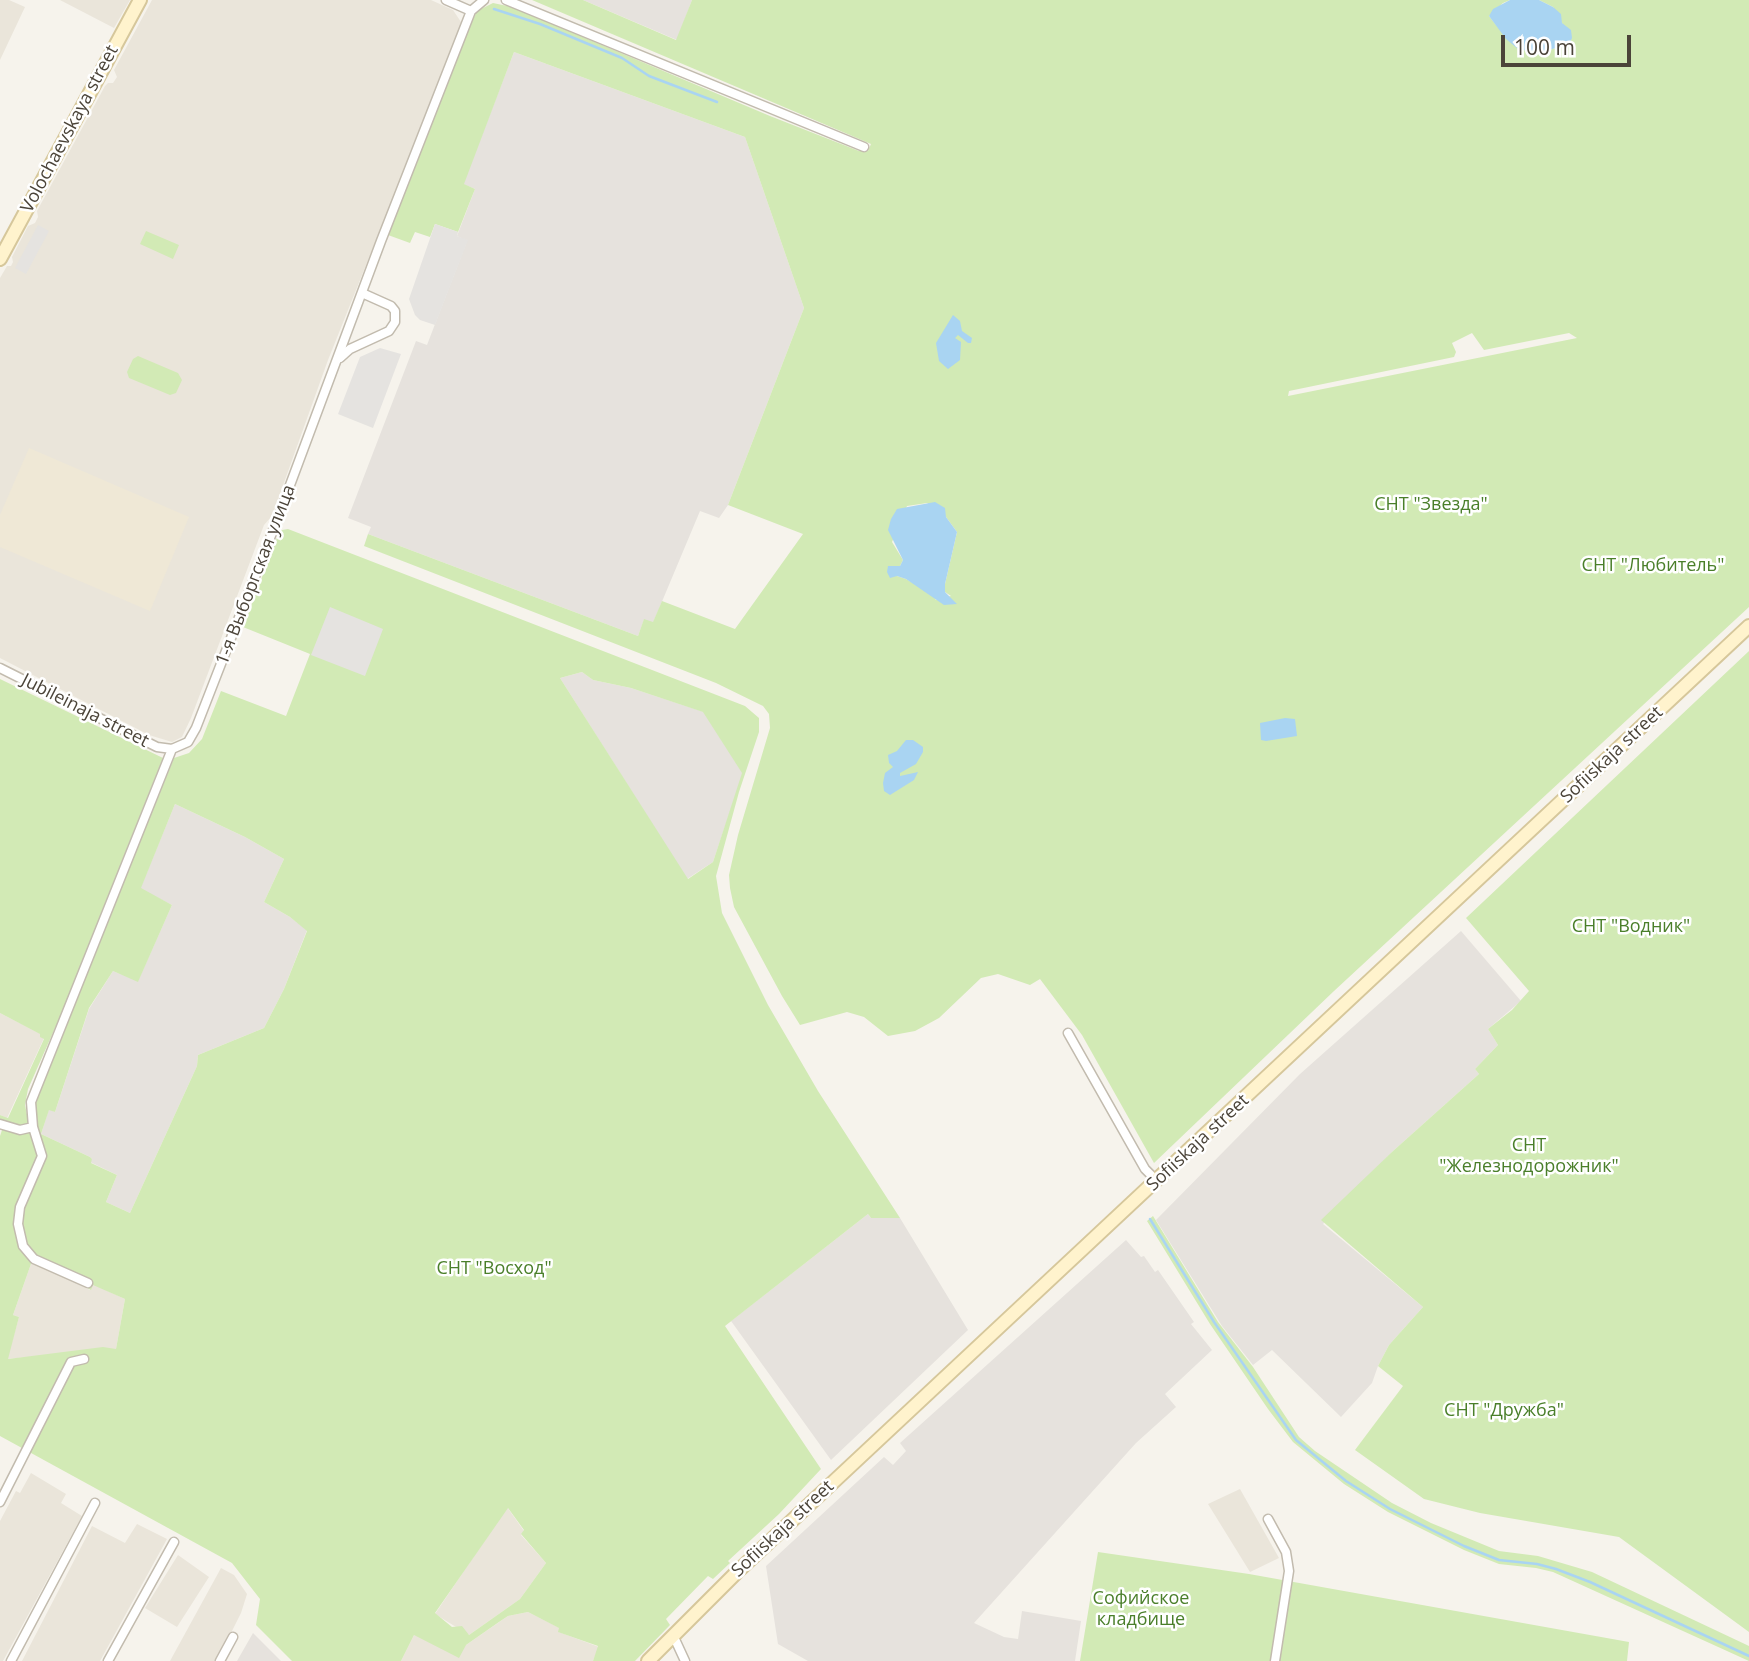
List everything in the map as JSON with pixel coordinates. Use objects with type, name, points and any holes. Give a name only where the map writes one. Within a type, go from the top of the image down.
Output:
[{"type":"main road","name":"Volochaevskaya street","points":[[0,259],[140,0]]},
{"type":"main road","name":"Sofiiskaja street","points":[[648,1661],[737,1572],[1749,626]]},
{"type":"street","points":[[446,0],[471,11],[484,0]]},
{"type":"street","points":[[506,0],[864,147]]},
{"type":"street","name":"1-я Выборгская улица","points":[[89,1283],[34,1259],[23,1246],[18,1224],[20,1207],[42,1156],[30,1108],[35,1089],[172,749],[188,742],[196,728],[471,11]]},
{"type":"street","points":[[337,363],[350,349],[389,331],[395,322],[395,311],[391,306],[362,293]]},
{"type":"street","name":"Jubileinaja street","points":[[0,668],[157,747],[172,749]]},
{"type":"street","points":[[1068,1033],[1145,1169],[1157,1181]]},
{"type":"street","points":[[0,1124],[20,1130],[33,1126]]},
{"type":"street","points":[[0,1502],[71,1362],[83,1359]]},
{"type":"street","points":[[11,1661],[95,1503]]},
{"type":"street","points":[[1268,1519],[1286,1552],[1289,1571],[1275,1661]]},
{"type":"street","points":[[108,1661],[174,1542]]},
{"type":"street","points":[[673,1635],[685,1661]]},
{"type":"street","points":[[220,1661],[233,1637]]},
{"type":"shaded area","points":[[0,0],[9,0],[25,7],[0,60]]},
{"type":"shaded area","points":[[60,0],[130,0],[114,28]]},
{"type":"shaded area","points":[[152,0],[431,0],[453,10],[461,22],[328,360],[272,516],[264,525],[191,718],[182,737],[172,742],[149,735],[0,658],[0,278],[7,266],[11,266],[12,257],[28,226],[35,223],[37,211],[105,86],[113,83],[117,77],[114,70]]},
{"type":"shaded area","points":[[583,0],[692,0],[677,40]]},
{"type":"shaded area","points":[[514,52],[745,137],[804,308],[728,505],[719,518],[700,511],[653,623],[644,620],[638,636],[368,534],[371,527],[348,518],[416,341],[427,345],[467,241],[457,236],[475,189],[463,184]]},
{"type":"shaded area","points":[[435,224],[458,232],[457,236],[468,240],[435,325],[420,320],[415,315],[409,299]]},
{"type":"shaded area","points":[[38,225],[49,231],[26,274],[15,268]]},
{"type":"shaded area","points":[[380,348],[401,354],[373,428],[338,414],[360,357]]},
{"type":"shaded area","points":[[29,448],[189,517],[150,611],[0,547],[0,515]]},
{"type":"shaded area","points":[[330,607],[383,629],[365,676],[311,655]]},
{"type":"shaded area","points":[[582,672],[593,680],[631,688],[704,712],[743,773],[713,862],[687,879],[560,678]]},
{"type":"shaded area","points":[[175,804],[284,859],[264,902],[307,930],[284,989],[264,1028],[198,1055],[197,1066],[130,1213],[106,1202],[117,1175],[90,1162],[90,1157],[41,1134],[49,1109],[55,1112],[89,1009],[113,971],[138,981],[172,905],[140,889]]},
{"type":"shaded area","points":[[1461,931],[1521,1001],[1488,1029],[1498,1045],[1475,1069],[1479,1074],[1393,1151],[1323,1224],[1423,1307],[1389,1345],[1372,1383],[1341,1417],[1272,1350],[1253,1365],[1222,1326],[1156,1220],[1300,1074]]},
{"type":"shaded area","points":[[0,1013],[44,1038],[7,1118],[0,1115]]},
{"type":"shaded area","points":[[868,1214],[871,1218],[900,1218],[968,1330],[831,1460],[731,1321]]},
{"type":"shaded area","points":[[1126,1240],[1141,1257],[1144,1256],[1155,1272],[1158,1270],[1194,1322],[1191,1324],[1212,1350],[1165,1394],[1176,1407],[1136,1443],[974,1623],[1004,1637],[1018,1639],[1022,1611],[1081,1621],[1075,1661],[808,1661],[778,1644],[766,1566],[884,1457],[893,1465],[906,1451],[900,1443]]},
{"type":"shaded area","points":[[32,1261],[90,1290],[93,1284],[125,1299],[116,1349],[7,1359],[19,1317],[13,1315]]},
{"type":"shaded area","points":[[31,1473],[66,1494],[61,1503],[82,1516],[3,1661],[0,1661],[0,1521],[16,1491],[20,1493]]},
{"type":"shaded area","points":[[1240,1489],[1279,1558],[1250,1572],[1208,1504]]},
{"type":"shaded area","points":[[507,1507],[524,1531],[521,1535],[546,1563],[520,1599],[469,1635],[435,1614]]},
{"type":"shaded area","points":[[137,1524],[167,1539],[100,1661],[22,1661],[92,1526],[125,1543]]},
{"type":"shaded area","points":[[178,1555],[209,1577],[177,1627],[145,1608]]},
{"type":"shaded area","points":[[221,1568],[234,1575],[247,1594],[230,1635],[215,1661],[170,1661]]},
{"type":"shaded area","points":[[528,1612],[560,1628],[559,1632],[599,1647],[593,1661],[401,1661],[414,1635],[466,1645],[508,1616]]},
{"type":"shaded area","points":[[253,1633],[281,1661],[237,1661]]},
{"type":"green space","points":[[532,0],[583,0],[676,40],[692,0],[1510,0],[1489,16],[1496,25],[1539,53],[1569,44],[1553,7],[1539,0],[1749,0],[1749,607],[1334,991],[1154,1163],[1082,1035],[1040,979],[1030,985],[998,974],[981,978],[939,1018],[915,1031],[888,1036],[864,1017],[847,1012],[800,1025],[734,907],[730,888],[729,875],[738,835],[770,728],[769,714],[763,706],[716,683],[364,546],[368,534],[638,636],[644,619],[653,622],[662,601],[735,629],[803,534],[728,505],[804,308],[745,137],[514,52],[464,184],[475,189],[458,232],[435,224],[430,237],[415,232],[410,243],[388,235],[477,11],[493,3],[512,7],[859,151],[868,151],[871,144]],"holes":[[[1472,333],[1484,350],[1569,333],[1577,338],[1288,396],[1289,391],[1454,357],[1456,352],[1452,343]],[[927,503],[946,517],[957,532],[945,584],[945,592],[951,596],[936,600],[932,594],[897,576],[896,567],[900,566],[903,560],[892,542],[907,506]]]},
{"type":"green space","points":[[146,231],[179,245],[173,259],[140,244]]},
{"type":"green space","points":[[138,356],[178,373],[182,380],[176,393],[170,395],[129,378],[127,372],[133,359]]},
{"type":"green space","name":"СНТ \"Восход\"","points":[[288,529],[745,706],[759,718],[759,732],[716,876],[722,913],[768,1005],[818,1091],[900,1218],[871,1218],[868,1214],[725,1326],[821,1469],[779,1514],[728,1561],[730,1563],[713,1579],[708,1576],[666,1619],[670,1625],[635,1661],[593,1661],[598,1646],[558,1632],[559,1628],[528,1612],[508,1616],[466,1645],[459,1658],[414,1635],[401,1661],[292,1661],[256,1625],[260,1599],[232,1563],[0,1436],[0,1127],[19,1133],[38,1129],[35,1104],[39,1090],[174,758],[189,753],[202,739],[221,691],[286,716],[310,654],[243,627],[282,530]],"holes":[[[582,672],[593,680],[631,688],[703,712],[742,773],[713,862],[688,879],[560,678]],[[175,804],[284,859],[264,902],[290,917],[307,931],[284,989],[264,1028],[198,1055],[197,1066],[130,1213],[106,1202],[117,1175],[91,1163],[90,1157],[41,1134],[49,1110],[55,1112],[89,1008],[113,971],[138,982],[172,905],[141,888]],[[32,1261],[91,1290],[93,1285],[125,1299],[116,1349],[103,1347],[8,1359],[19,1317],[13,1315]],[[508,1508],[524,1530],[521,1534],[546,1563],[520,1599],[469,1635],[462,1626],[452,1627],[435,1613]]]},
{"type":"green space","points":[[1749,651],[1749,1632],[1619,1537],[1480,1513],[1424,1499],[1355,1450],[1403,1386],[1378,1366],[1389,1345],[1423,1307],[1321,1220],[1479,1074],[1475,1069],[1498,1045],[1488,1029],[1512,1010],[1529,991],[1466,918]]},
{"type":"green space","points":[[0,679],[163,758],[59,1019],[28,1089],[25,1105],[29,1124],[19,1126],[0,1120],[0,1115],[8,1118],[44,1039],[40,1034],[0,1013]]},
{"type":"green space","points":[[1153,1216],[1218,1322],[1253,1367],[1299,1437],[1315,1451],[1392,1503],[1431,1523],[1499,1551],[1538,1556],[1592,1572],[1749,1646],[1749,1661],[1553,1572],[1499,1564],[1464,1550],[1388,1512],[1344,1484],[1293,1442],[1268,1409],[1210,1324],[1147,1221]]},
{"type":"green space","name":"Софийское кладбище","points":[[1098,1552],[1249,1574],[1629,1642],[1627,1661],[1080,1661]]},
{"type":"water","points":[[1510,0],[1539,0],[1553,7],[1561,14],[1562,23],[1571,30],[1572,38],[1569,44],[1539,53],[1518,49],[1506,39],[1489,16],[1493,9]]},
{"type":"water","points":[[953,315],[960,321],[962,331],[972,338],[971,343],[968,343],[958,335],[955,338],[961,342],[960,360],[948,369],[939,361],[936,343]]},
{"type":"water","points":[[935,502],[945,508],[946,517],[957,532],[945,592],[957,604],[944,605],[906,579],[897,576],[890,578],[887,572],[888,566],[900,566],[903,560],[888,530],[897,509]]},
{"type":"water","points":[[1285,718],[1295,719],[1297,736],[1261,740],[1260,723]]},
{"type":"water","points":[[906,740],[913,740],[923,747],[923,752],[916,764],[900,773],[900,776],[918,772],[914,780],[890,795],[884,791],[883,783],[885,773],[893,767],[889,763],[888,755],[897,751]]},
{"type":"waterway","points":[[494,9],[540,24],[622,58],[649,76],[717,102]]},
{"type":"waterway","points":[[1150,1219],[1214,1322],[1296,1440],[1346,1481],[1390,1509],[1464,1546],[1499,1560],[1537,1564],[1590,1582],[1749,1656]]},
{"type":"park label","name":"СНТ \"Звезда\"","points":[[1431,505]]},
{"type":"park label","name":"СНТ \"Любитель\"","points":[[1653,566]]},
{"type":"park label","name":"СНТ \"Водник\"","points":[[1631,927]]},
{"type":"park label","name":"СНТ \"Железнодорожник\"","points":[[1529,1156]]},
{"type":"park label","name":"СНТ \"Дружба\"","points":[[1504,1411]]}]
